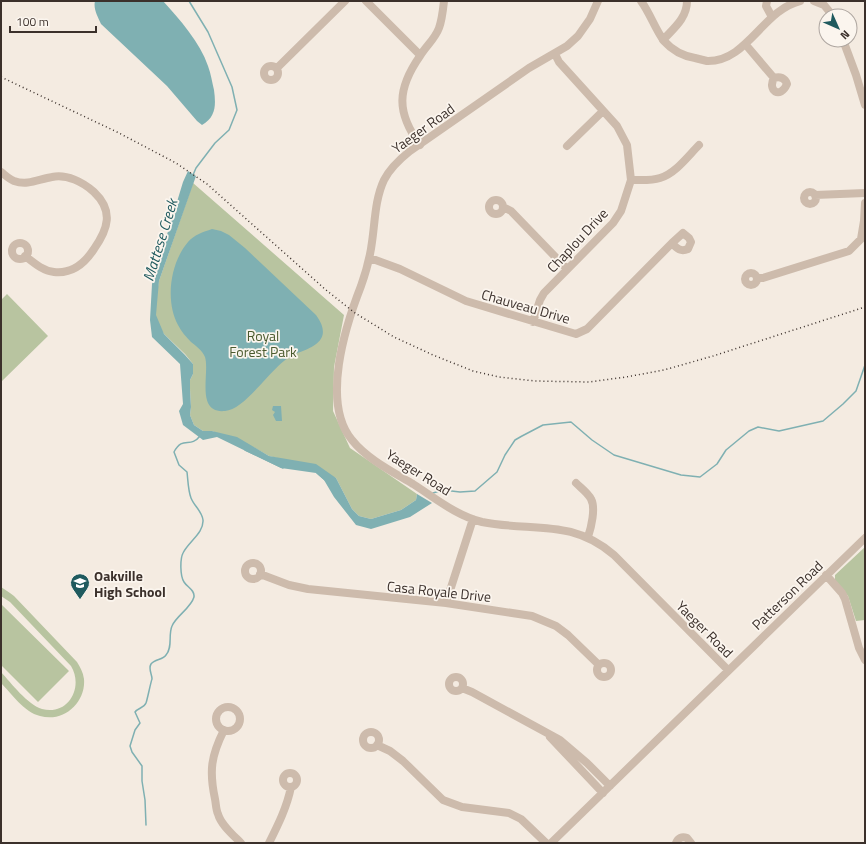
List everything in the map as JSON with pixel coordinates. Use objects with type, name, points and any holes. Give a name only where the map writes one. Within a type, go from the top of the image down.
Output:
[{"type":"street","points":[[276,68],[345,1]]},
{"type":"street","points":[[366,1],[420,55]]},
{"type":"street","points":[[420,144],[406,122],[402,95],[409,73],[440,27],[444,1]]},
{"type":"street","name":"Yaeger Road","points":[[552,843],[728,670],[614,555],[588,537],[556,529],[496,524],[473,519],[439,500],[360,449],[346,432],[340,420],[336,393],[344,338],[349,318],[370,258],[378,198],[388,173],[394,165],[420,144],[529,68],[567,46],[578,36],[590,19],[598,1]]},
{"type":"street","points":[[641,1],[663,40],[678,52],[692,58],[708,61],[729,56],[746,45],[785,4],[800,1]]},
{"type":"street","points":[[663,40],[681,20],[687,10],[687,1]]},
{"type":"street","points":[[767,1],[766,6],[772,17]]},
{"type":"street","points":[[814,1],[824,5],[826,8]]},
{"type":"street","points":[[746,45],[774,78]]},
{"type":"street","points":[[846,48],[865,105]]},
{"type":"street","name":"Chaplou Drive","points":[[533,322],[542,296],[613,223],[621,211],[631,180],[631,169],[627,145],[618,126],[559,62],[555,54]]},
{"type":"street","points":[[567,146],[603,111]]},
{"type":"street","points":[[631,180],[662,178],[671,173],[680,165],[699,145]]},
{"type":"street","points":[[1,172],[13,180],[23,183],[33,182],[53,176],[60,176],[78,181],[94,192],[99,198],[106,212],[107,224],[104,235],[89,257],[79,266],[68,272],[54,272],[42,269],[25,256]]},
{"type":"street","points":[[815,195],[865,193]]},
{"type":"street","points":[[757,278],[763,278],[849,251],[861,239],[865,203]]},
{"type":"street","points":[[504,207],[511,211],[567,269]]},
{"type":"street","name":"Chauveau Drive","points":[[370,258],[400,269],[466,302],[576,334],[587,329],[672,243]]},
{"type":"street","points":[[576,482],[591,499],[593,504],[592,520],[588,537]]},
{"type":"street","points":[[446,603],[473,519]]},
{"type":"street","name":"Patterson Road","points":[[728,670],[865,538]]},
{"type":"street","name":"Casa Royale Drive","points":[[260,574],[288,585],[308,589],[446,603],[532,616],[556,626],[568,635],[600,665]]},
{"type":"street","points":[[826,575],[842,593],[845,599],[859,648],[865,660]]},
{"type":"street","points":[[462,688],[560,740],[575,751],[610,786]]},
{"type":"street","points":[[224,730],[212,757],[213,787],[218,815],[226,828],[241,843]]},
{"type":"street","points":[[545,732],[603,792]]},
{"type":"street","points":[[377,745],[390,751],[403,761],[443,800],[462,807],[509,813],[520,819],[546,843]]},
{"type":"street","points":[[269,843],[282,816],[289,798],[291,787]]},
{"type":"street","points":[[676,843],[678,839],[682,837],[687,838],[690,843]]},
{"type":"green space","name":"Royal Forest Park","points":[[193,183],[344,315],[334,367],[333,411],[350,448],[417,494],[416,500],[401,510],[371,519],[359,516],[352,509],[336,478],[269,456],[255,448],[212,431],[203,431],[194,425],[190,415],[190,380],[193,374],[193,364],[164,334],[153,316],[159,281]]},
{"type":"green space","points":[[7,294],[48,336],[1,382],[1,300]]},
{"type":"green space","points":[[865,547],[865,620],[856,621],[848,596],[835,580],[835,575]]},
{"type":"green space","points":[[1,587],[14,596],[77,662],[83,674],[84,687],[77,703],[72,709],[65,713],[49,717],[34,714],[24,707],[1,683],[1,672],[31,703],[42,709],[51,710],[66,704],[71,698],[76,683],[75,674],[71,666],[10,602],[1,596]]},
{"type":"green space","points":[[1,604],[69,671],[38,702],[1,665]]},
{"type":"water","points":[[95,1],[163,1],[195,40],[208,66],[214,90],[215,106],[207,122],[202,125],[197,121],[167,86],[101,24],[95,10]]},
{"type":"water","points":[[188,171],[196,176],[159,281],[156,315],[164,334],[193,364],[193,374],[190,380],[190,415],[194,425],[203,431],[212,431],[237,437],[269,456],[316,464],[336,478],[352,509],[359,516],[371,519],[401,510],[416,500],[417,494],[432,503],[410,517],[371,529],[356,525],[334,497],[324,480],[316,473],[281,468],[217,437],[203,440],[183,425],[179,411],[183,404],[180,364],[152,337],[150,320],[152,284],[183,182]]},
{"type":"water","points":[[212,229],[229,235],[245,248],[316,315],[323,329],[323,335],[316,344],[288,358],[279,365],[242,403],[233,409],[225,411],[216,410],[210,406],[206,391],[205,357],[201,350],[189,340],[179,327],[174,315],[171,294],[173,271],[182,251],[193,237]]},
{"type":"water","points":[[273,406],[281,406],[282,421],[276,421],[273,415],[275,412],[272,410]]},
{"type":"waterway","name":"Mattese Creek","points":[[189,1],[208,32],[232,87],[237,110],[229,130],[215,143],[196,168],[193,175]]},
{"type":"waterway","name":"Mattese Creek","points":[[433,493],[443,490],[460,492],[475,491],[497,472],[505,455],[515,440],[543,425],[571,422],[592,440],[614,455],[681,475],[700,477],[717,464],[726,450],[749,431],[758,427],[779,431],[823,421],[856,391],[865,365]]},
{"type":"waterway","points":[[146,825],[142,766],[132,752],[130,746],[135,730],[140,723],[135,712],[146,703],[152,679],[150,666],[153,662],[165,657],[170,645],[170,633],[172,626],[190,605],[194,597],[192,590],[185,584],[183,579],[181,572],[181,559],[185,549],[201,529],[203,520],[191,498],[187,472],[179,465],[174,452],[180,444],[193,442],[200,436]]},
{"type":"waterway","name":"Mattese Creek","points":[[245,450],[283,468]]},
{"type":"waterway","name":"Mattese Creek","points":[[317,473],[325,480]]},
{"type":"railway","points":[[1,77],[117,132],[176,163],[207,184],[326,290],[355,313],[394,337],[473,371],[499,377],[535,381],[589,382],[626,377],[664,370],[713,356],[865,307]]},
{"type":"place","name":"Oakville High School","points":[[80,600]]}]
